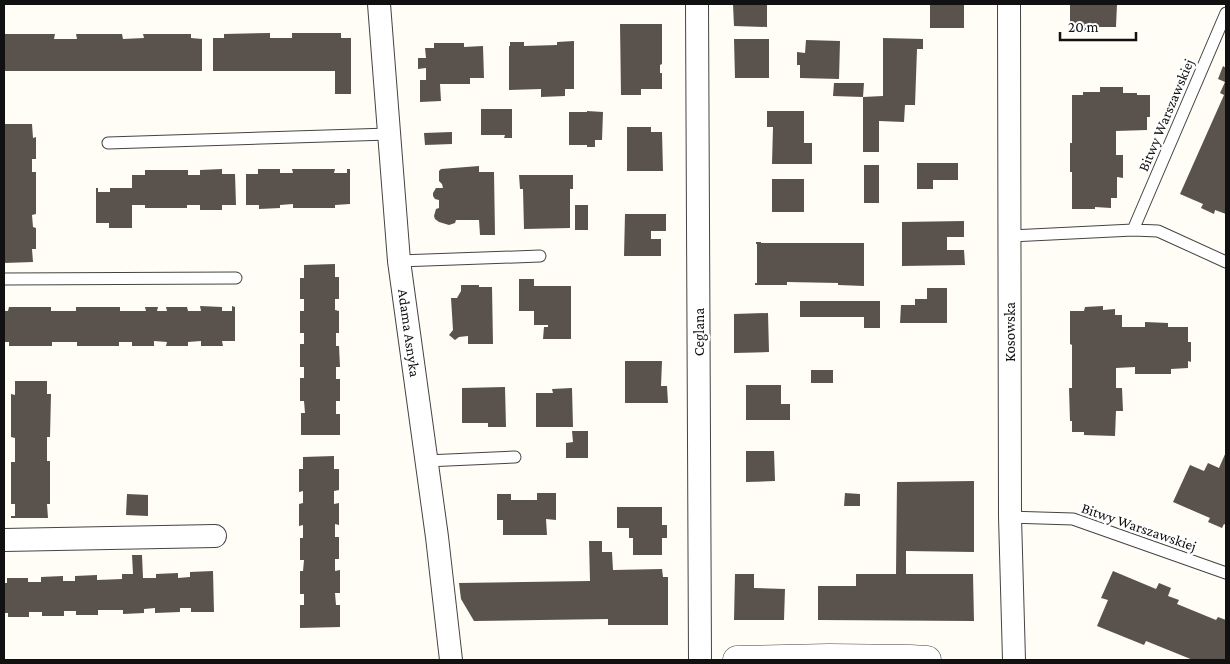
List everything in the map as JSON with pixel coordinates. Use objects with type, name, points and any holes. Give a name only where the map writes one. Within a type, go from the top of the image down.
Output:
[{"type":"street","name":"Adama Asnyka","points":[[379,4],[399,261],[437,537],[451,660]]},
{"type":"street","name":"Ceglana","points":[[697,4],[700,660]]},
{"type":"street","name":"Kosowska","points":[[1009,4],[1010,517],[1014,660]]},
{"type":"street","points":[[4,540],[215,536]]},
{"type":"street","points":[[737,660],[829,658],[927,660]]},
{"type":"lane","name":"Bitwy Warszawskiej","points":[[1133,230],[1226,13]]},
{"type":"lane","points":[[108,143],[389,134]]},
{"type":"lane","points":[[1010,236],[1133,230],[1158,231],[1226,262]]},
{"type":"lane","points":[[399,261],[540,256]]},
{"type":"lane","points":[[4,279],[236,278]]},
{"type":"lane","points":[[426,461],[515,457]]},
{"type":"lane","name":"Bitwy Warszawskiej","points":[[1010,517],[1073,519],[1226,573]]},
{"type":"building","points":[[733,4],[767,4],[767,27],[734,26]]},
{"type":"building","points":[[930,4],[964,4],[964,28],[930,28]]},
{"type":"building","points":[[1070,4],[1117,4],[1116,27],[1096,27],[1095,31],[1070,31]]},
{"type":"building","points":[[620,24],[662,24],[662,64],[660,65],[660,73],[662,73],[662,89],[641,89],[641,95],[621,95]]},
{"type":"building","points":[[270,33],[270,38],[292,38],[292,33],[341,33],[341,38],[351,38],[351,94],[335,94],[335,71],[213,71],[213,38],[224,38],[224,34]]},
{"type":"building","points":[[4,34],[55,34],[54,39],[77,39],[76,34],[122,34],[123,39],[144,38],[143,34],[191,34],[191,38],[202,39],[202,71],[4,71]]},
{"type":"building","points":[[883,38],[923,39],[923,49],[917,49],[915,105],[905,105],[904,122],[879,121],[879,152],[863,152],[863,97],[883,96]]},
{"type":"building","points":[[734,39],[769,39],[769,78],[735,78]]},
{"type":"building","points":[[806,40],[840,41],[839,79],[800,78],[797,52],[805,53]]},
{"type":"building","points":[[574,41],[574,89],[565,89],[565,96],[541,97],[541,89],[509,90],[510,42],[524,42],[524,46],[557,45],[557,42]]},
{"type":"building","points":[[434,43],[464,43],[464,47],[483,46],[484,78],[470,78],[470,84],[440,84],[441,101],[420,102],[420,80],[426,80],[426,68],[418,69],[418,58],[426,58],[425,48],[434,48]]},
{"type":"building","points":[[1223,66],[1226,68],[1226,214],[1215,210],[1214,214],[1201,208],[1203,204],[1180,194],[1224,95],[1220,93],[1225,82],[1218,79]]},
{"type":"building","points":[[834,83],[864,83],[863,97],[833,96]]},
{"type":"building","points":[[1100,87],[1123,87],[1123,93],[1150,95],[1150,117],[1147,117],[1147,130],[1116,131],[1116,155],[1123,155],[1123,178],[1117,177],[1117,198],[1111,198],[1111,208],[1072,209],[1070,143],[1072,143],[1072,95],[1083,95],[1083,92],[1100,92]]},
{"type":"building","points":[[481,109],[512,109],[512,138],[504,138],[505,135],[481,135]]},
{"type":"building","points":[[767,111],[804,111],[804,143],[812,143],[812,164],[772,164],[773,127],[767,127]]},
{"type":"building","points":[[569,112],[603,112],[602,140],[595,140],[595,147],[569,145]]},
{"type":"building","points":[[4,124],[32,124],[33,138],[36,137],[36,159],[32,159],[32,172],[36,172],[36,214],[32,215],[33,227],[36,228],[36,249],[32,249],[33,262],[4,263]]},
{"type":"building","points":[[627,127],[651,127],[651,132],[662,132],[663,171],[627,171]]},
{"type":"building","points":[[452,132],[452,144],[425,145],[424,133]]},
{"type":"building","points":[[917,163],[958,163],[958,180],[933,180],[933,189],[917,189]]},
{"type":"building","points":[[864,165],[879,165],[879,203],[864,203]]},
{"type":"building","points":[[479,166],[479,172],[494,172],[495,235],[480,235],[479,220],[456,220],[455,223],[449,225],[439,222],[434,216],[436,209],[439,208],[439,200],[435,199],[433,193],[436,188],[443,188],[439,181],[439,171],[441,169]]},
{"type":"building","points":[[222,169],[222,174],[235,174],[236,205],[222,205],[222,210],[200,210],[200,205],[187,205],[187,208],[145,208],[145,205],[132,205],[132,228],[109,228],[109,223],[96,223],[96,188],[98,188],[98,192],[110,192],[110,188],[132,188],[132,175],[145,175],[145,170],[188,170],[188,175],[200,175],[200,170]]},
{"type":"building","points":[[258,169],[280,169],[280,173],[293,173],[292,169],[335,169],[334,173],[347,173],[347,169],[350,169],[350,204],[335,205],[335,208],[293,208],[293,204],[280,205],[280,208],[259,209],[259,205],[246,205],[246,174],[258,174]]},
{"type":"building","points":[[519,175],[573,175],[573,189],[570,189],[570,228],[524,229],[523,189],[520,189]]},
{"type":"building","points":[[772,179],[804,179],[804,212],[772,212]]},
{"type":"building","points":[[575,205],[588,205],[588,230],[575,230]]},
{"type":"building","points":[[625,214],[666,214],[666,231],[651,231],[651,239],[661,239],[661,256],[624,256]]},
{"type":"building","points":[[964,221],[964,237],[947,237],[947,250],[964,250],[965,265],[902,266],[902,222]]},
{"type":"building","points":[[756,242],[864,243],[864,286],[838,285],[838,283],[787,282],[787,285],[755,285],[757,283]]},
{"type":"building","points":[[335,264],[335,277],[339,277],[339,299],[335,299],[335,310],[339,311],[339,333],[336,333],[336,346],[339,346],[340,367],[336,367],[336,379],[340,379],[340,401],[336,401],[336,414],[340,414],[340,435],[301,435],[301,413],[305,413],[304,401],[300,401],[300,378],[304,378],[304,367],[300,367],[300,344],[304,344],[304,333],[300,333],[300,311],[304,311],[304,299],[300,299],[300,278],[304,278],[304,265]]},
{"type":"building","points":[[519,279],[534,279],[534,286],[571,286],[571,339],[543,339],[544,327],[548,327],[548,325],[534,325],[534,311],[519,311]]},
{"type":"building","points":[[461,285],[492,287],[493,344],[468,344],[468,336],[459,337],[455,340],[449,335],[453,330],[451,298],[457,298],[461,291]]},
{"type":"building","points":[[927,288],[947,288],[947,323],[900,323],[901,305],[915,305],[915,299],[927,299]]},
{"type":"building","points":[[800,301],[880,301],[880,328],[864,328],[864,317],[800,317]]},
{"type":"building","points":[[200,306],[222,307],[222,311],[232,311],[232,306],[235,307],[235,341],[222,341],[223,346],[201,346],[201,341],[188,342],[188,346],[166,346],[167,342],[154,341],[154,346],[132,346],[132,342],[119,342],[119,346],[77,346],[77,342],[52,342],[52,346],[9,346],[9,342],[4,342],[4,311],[8,311],[9,307],[51,307],[51,311],[76,311],[76,307],[120,307],[120,311],[146,311],[145,307],[158,307],[157,311],[167,311],[166,307],[187,307],[188,311],[201,311]]},
{"type":"building","points":[[1103,306],[1103,310],[1115,309],[1115,315],[1122,315],[1122,327],[1145,327],[1145,322],[1168,323],[1168,327],[1188,327],[1188,342],[1191,342],[1191,362],[1188,361],[1188,368],[1171,369],[1171,374],[1135,374],[1135,367],[1116,368],[1116,388],[1122,388],[1123,411],[1116,411],[1115,436],[1084,435],[1084,432],[1072,432],[1072,421],[1070,421],[1069,388],[1072,388],[1072,345],[1070,344],[1070,311],[1084,311],[1085,307]]},
{"type":"building","points":[[768,313],[769,352],[734,353],[734,314]]},
{"type":"building","points":[[625,361],[662,361],[661,386],[667,386],[668,403],[625,403]]},
{"type":"building","points":[[811,370],[833,370],[833,383],[811,383]]},
{"type":"building","points":[[15,381],[47,381],[47,394],[51,394],[50,437],[47,437],[47,461],[50,461],[50,504],[47,504],[48,518],[11,518],[11,516],[15,516],[15,504],[11,504],[11,462],[15,462],[15,438],[11,437],[11,394],[15,395]]},
{"type":"building","points":[[746,385],[781,385],[781,404],[790,404],[790,420],[746,420]]},
{"type":"building","points":[[505,387],[506,427],[488,427],[488,423],[462,423],[462,388]]},
{"type":"building","points":[[572,388],[573,427],[536,427],[536,393],[553,393],[552,389]]},
{"type":"building","points":[[572,431],[588,431],[588,458],[566,458],[566,443],[573,442]]},
{"type":"building","points":[[746,451],[774,451],[775,481],[746,482]]},
{"type":"building","points":[[1226,452],[1226,525],[1224,524],[1222,528],[1208,522],[1210,518],[1173,502],[1190,465],[1204,471],[1208,463],[1219,468]]},
{"type":"building","points":[[334,456],[334,469],[339,469],[339,490],[334,491],[334,504],[339,503],[339,525],[335,524],[335,537],[339,537],[339,559],[335,559],[335,571],[340,570],[340,593],[335,593],[336,605],[340,605],[340,627],[300,628],[300,605],[304,605],[304,594],[300,594],[300,571],[303,571],[304,560],[300,560],[300,538],[303,538],[303,525],[299,526],[299,504],[303,503],[303,491],[299,492],[299,469],[303,469],[303,457]]},
{"type":"building","points":[[974,481],[974,552],[906,551],[906,574],[973,574],[974,621],[818,620],[818,586],[856,586],[856,574],[896,574],[897,482]]},
{"type":"building","points":[[537,493],[556,493],[556,520],[546,519],[547,535],[503,535],[503,520],[497,520],[497,494],[511,494],[511,500],[537,500]]},
{"type":"building","points":[[845,493],[860,494],[860,506],[844,506]]},
{"type":"building","points":[[127,494],[148,495],[148,516],[126,515]]},
{"type":"building","points":[[617,507],[662,507],[662,525],[667,525],[667,538],[662,538],[662,555],[633,555],[633,538],[629,538],[629,528],[617,528]]},
{"type":"building","points":[[589,541],[602,541],[602,552],[612,552],[613,570],[662,569],[663,577],[668,577],[668,625],[608,625],[608,619],[474,621],[461,599],[459,583],[590,581]]},
{"type":"building","points":[[132,555],[142,555],[143,578],[156,578],[156,574],[178,573],[178,578],[190,577],[190,572],[213,571],[214,612],[191,612],[191,608],[180,608],[180,612],[155,613],[155,608],[144,609],[144,613],[123,614],[123,610],[98,610],[98,615],[76,615],[76,611],[64,611],[64,616],[42,616],[42,612],[29,612],[29,617],[8,617],[8,613],[4,613],[4,583],[7,583],[7,578],[28,578],[28,582],[41,582],[41,577],[63,576],[63,581],[75,581],[75,576],[97,575],[97,580],[122,579],[122,574],[133,574]]},
{"type":"building","points":[[1113,571],[1156,589],[1159,583],[1171,588],[1168,596],[1179,600],[1177,604],[1216,620],[1218,617],[1226,620],[1226,660],[1193,660],[1146,641],[1144,645],[1097,626],[1108,600],[1101,598]]},
{"type":"building","points":[[735,574],[754,574],[754,588],[785,589],[784,620],[734,620]]}]
